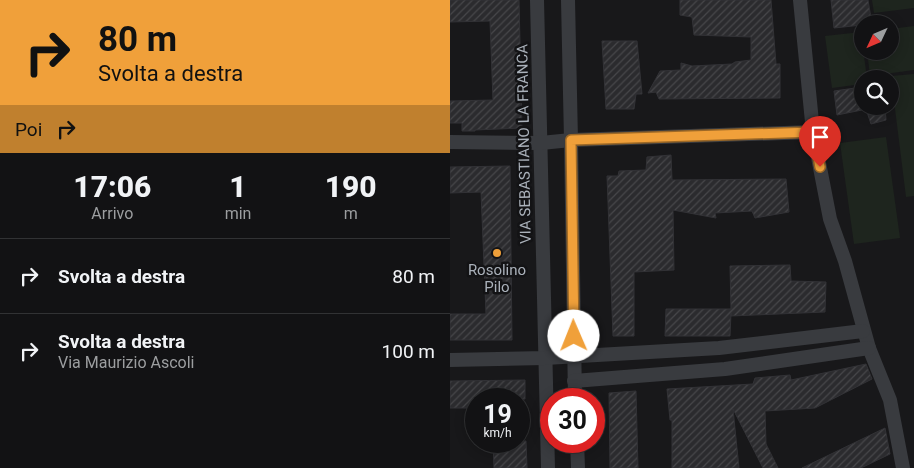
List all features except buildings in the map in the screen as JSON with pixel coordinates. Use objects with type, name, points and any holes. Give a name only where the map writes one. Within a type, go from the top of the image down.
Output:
[{"type":"street","name":"VIA SEBASTIANO LA FRANCA","points":[[537,0],[548,468]]},
{"type":"street","points":[[568,0],[574,388]]},
{"type":"street","points":[[800,0],[813,132],[830,219],[844,261],[868,348],[890,400],[903,468]]},
{"type":"street","points":[[450,142],[541,143],[571,140],[813,132]]},
{"type":"street","points":[[450,360],[545,358],[719,348],[863,331]]},
{"type":"street","points":[[574,381],[724,369],[868,348]]},
{"type":"street","points":[[577,453],[578,468]]},
{"type":"shaded area","points":[[872,0],[914,0],[914,8],[874,13]]},
{"type":"shaded area","points":[[914,26],[914,70],[899,72],[899,70],[869,70],[868,60],[899,60],[899,28]]},
{"type":"shaded area","points":[[854,33],[854,60],[865,60],[866,70],[854,70],[854,85],[832,88],[825,36]]},
{"type":"shaded area","points":[[914,74],[914,196],[906,197],[896,115],[899,115],[899,75]]},
{"type":"shaded area","points":[[886,137],[900,238],[854,244],[840,143]]},
{"type":"place","name":"Rosolino Pilo","points":[[497,253]]},
{"type":"route","points":[[574,336],[571,140],[813,132],[820,167]]}]
